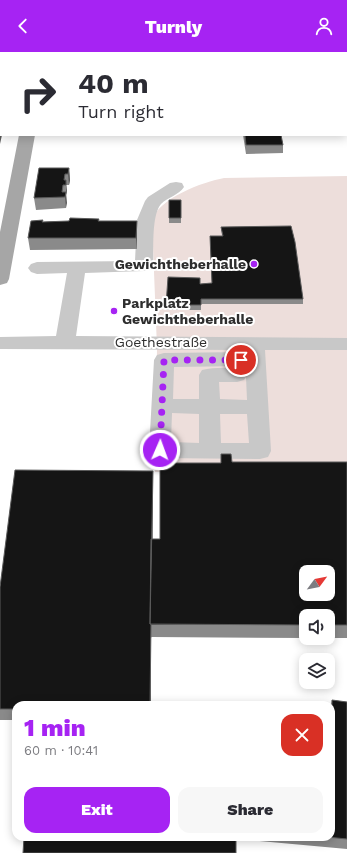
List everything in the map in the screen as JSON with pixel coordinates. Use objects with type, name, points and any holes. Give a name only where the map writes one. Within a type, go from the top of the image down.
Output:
[{"type":"main road","points":[[0,279],[27,136]]},
{"type":"street","points":[[37,268],[144,266],[146,220],[154,201],[176,187]]},
{"type":"street","points":[[65,342],[77,268]]},
{"type":"street","name":"Goethestraße","points":[[0,343],[65,342],[256,359],[347,344]]},
{"type":"street","points":[[163,374],[209,375],[256,359]]},
{"type":"street","points":[[256,359],[260,452],[160,450],[164,360],[256,359]]},
{"type":"street","points":[[209,375],[210,451]]},
{"type":"street","points":[[162,406],[257,407]]},
{"type":"shaded area","points":[[347,176],[347,469],[155,472],[157,348],[152,221],[156,213],[163,205],[182,192],[205,183],[224,178]]},
{"type":"building","points":[[245,136],[281,136],[283,145],[246,145]]},
{"type":"building","points":[[39,168],[69,168],[68,174],[65,174],[64,180],[66,180],[66,185],[63,185],[62,192],[66,192],[65,197],[34,198]]},
{"type":"building","points":[[169,200],[181,200],[181,218],[169,218]]},
{"type":"building","points":[[70,218],[99,219],[98,221],[137,221],[136,238],[28,238],[31,221],[69,221]]},
{"type":"building","name":"Gewichtheberhalle","points":[[291,226],[295,242],[303,299],[201,299],[201,305],[166,305],[168,277],[200,278],[200,284],[212,283],[210,236],[223,236],[221,227]]},
{"type":"building","points":[[221,454],[231,454],[232,462],[347,462],[347,625],[335,625],[335,609],[299,609],[299,625],[150,624],[151,539],[160,539],[160,463],[221,463]]},
{"type":"building","points":[[15,470],[153,471],[150,701],[12,701],[12,709],[0,709],[0,587]]},
{"type":"building","points":[[332,700],[347,702],[347,839],[335,838],[335,701]]},
{"type":"building","points":[[24,841],[236,841],[236,853],[23,853]]},
{"type":"place","name":"Gewichtheberhalle","points":[[254,264]]},
{"type":"place","name":"Parkplatz Gewichtheberhalle","points":[[114,311]]},
{"type":"route","points":[[160,450],[164,360],[241,360]]}]
